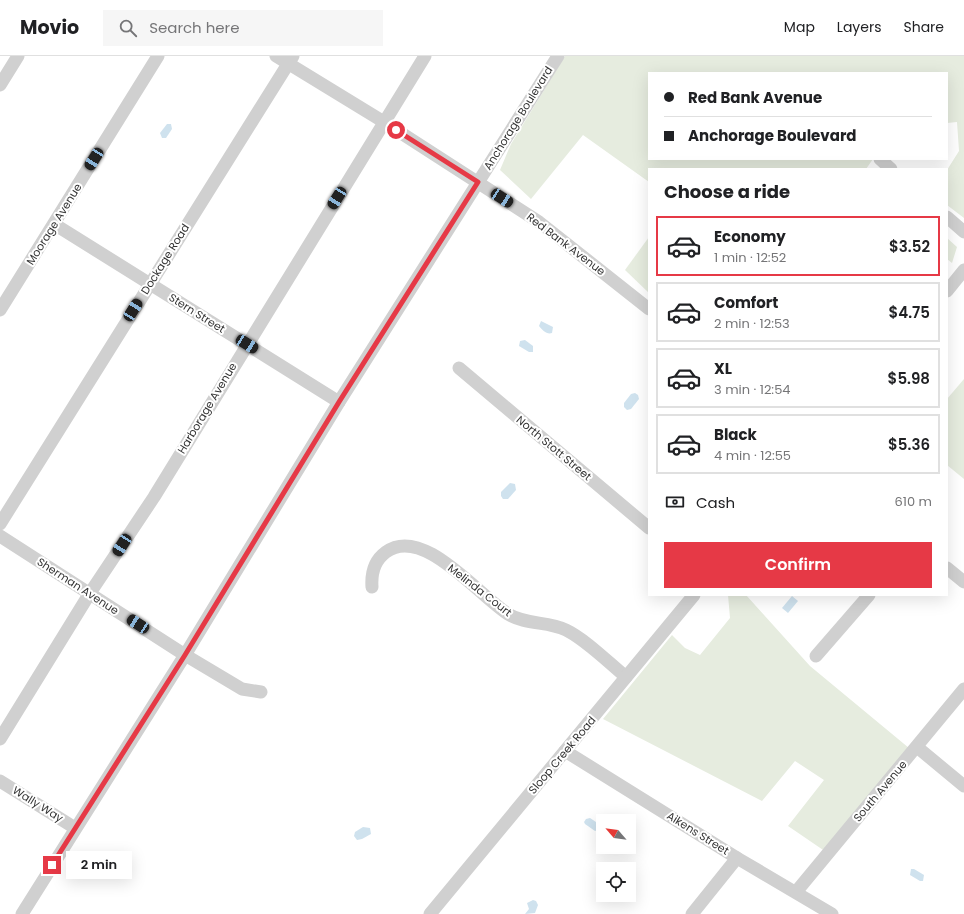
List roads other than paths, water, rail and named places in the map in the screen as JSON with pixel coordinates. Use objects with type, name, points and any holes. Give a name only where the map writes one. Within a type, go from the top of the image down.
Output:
[{"type":"street","points":[[0,85],[18,56]]},
{"type":"street","name":"Moorage Avenue","points":[[0,310],[158,56]]},
{"type":"street","name":"Red Bank Avenue","points":[[276,56],[291,60],[539,222],[648,308]]},
{"type":"street","name":"Harborage Avenue","points":[[0,739],[90,593],[154,497],[424,56]]},
{"type":"street","name":"Anchorage Boulevard","points":[[22,914],[185,655],[339,402],[558,56]]},
{"type":"street","name":"Dockage Road","points":[[0,524],[291,60]]},
{"type":"street","points":[[881,160],[890,168]]},
{"type":"street","points":[[948,218],[964,232]]},
{"type":"street","name":"Stern Street","points":[[54,224],[339,402]]},
{"type":"street","points":[[948,290],[964,270]]},
{"type":"street","name":"North Stott Street","points":[[459,368],[648,527]]},
{"type":"street","name":"Sherman Avenue","points":[[0,536],[185,655],[242,689],[261,692]]},
{"type":"street","name":"Melinda Court","points":[[372,587],[372,572],[379,558],[392,548],[405,545],[420,547],[435,556],[509,614],[524,621],[566,630],[626,677]]},
{"type":"street","points":[[948,569],[964,582]]},
{"type":"street","name":"Sloop Creek Road","points":[[430,914],[693,596]]},
{"type":"street","points":[[816,656],[868,596]]},
{"type":"street","name":"South Avenue","points":[[796,892],[964,690]]},
{"type":"street","points":[[917,747],[964,786]]},
{"type":"street","name":"Aikens Street","points":[[565,751],[737,858],[832,914]]},
{"type":"street","name":"Wally Way","points":[[0,781],[75,828]]},
{"type":"street","points":[[692,914],[737,858]]},
{"type":"water","points":[[167,124],[171,124],[172,129],[166,138],[162,138],[160,133]]},
{"type":"water","points":[[541,321],[553,327],[552,333],[546,333],[539,326]]},
{"type":"water","points":[[525,340],[533,346],[533,352],[529,352],[519,346],[520,341]]},
{"type":"water","points":[[635,393],[638,395],[639,399],[631,409],[627,410],[624,407],[624,403],[631,394]]},
{"type":"water","points":[[510,483],[515,484],[516,490],[508,499],[503,499],[501,492]]},
{"type":"water","points":[[792,596],[798,601],[788,613],[782,608]]},
{"type":"water","points":[[590,818],[596,822],[596,831],[585,824],[584,822],[586,819]]},
{"type":"water","points":[[363,827],[370,828],[371,834],[357,840],[354,836],[355,832]]},
{"type":"water","points":[[911,869],[914,869],[924,875],[923,881],[920,881],[910,875]]},
{"type":"water","points":[[533,900],[536,901],[538,905],[535,913],[525,914],[529,909],[527,903]]}]
